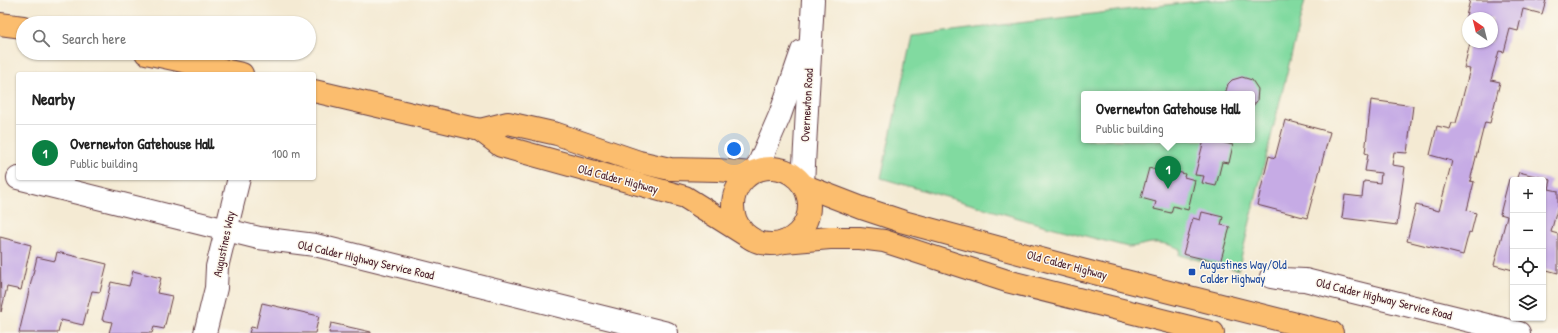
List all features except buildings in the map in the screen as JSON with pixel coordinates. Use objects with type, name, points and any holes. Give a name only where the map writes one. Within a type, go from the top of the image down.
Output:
[{"type":"main road","points":[[0,24],[16,26]]},
{"type":"main road","points":[[178,60],[233,72]]},
{"type":"main road","name":"Old Calder Highway","points":[[316,91],[480,130],[501,146],[685,197],[752,239]]},
{"type":"main road","name":"Old Calder Highway","points":[[480,130],[508,123],[557,134],[639,162],[670,169],[754,172]]},
{"type":"main road","points":[[784,242],[794,237],[802,229],[808,219],[810,208],[809,197],[804,185],[794,174],[782,168],[769,167],[754,172],[741,182],[735,193],[733,206],[735,219],[742,230],[752,239],[762,243],[773,244],[830,238],[859,238],[884,241],[1007,281],[1213,333]]},
{"type":"main road","name":"Old Calder Highway","points":[[804,185],[862,208],[904,222],[1082,270],[1332,333]]},
{"type":"street","name":"Overnewton Road","points":[[804,185],[810,27],[813,0]]},
{"type":"street","name":"Overnewton Road","points":[[754,172],[780,114],[810,27]]},
{"type":"street","name":"Old Calder Highway Service Road","points":[[0,174],[16,178]]},
{"type":"street","name":"Old Calder Highway Service Road","points":[[26,180],[259,238],[315,245],[667,333]]},
{"type":"street","name":"Augustines Way","points":[[205,333],[216,288],[216,267],[238,180]]},
{"type":"street","name":"Old Calder Highway Service Road","points":[[1271,277],[1305,280],[1519,333]]},
{"type":"green space","points":[[1207,0],[1305,0],[1238,270],[1179,255],[1180,249],[1166,244],[1151,243],[1128,247],[1039,224],[881,178],[912,36]]},
{"type":"place","name":"Overnewton Gatehouse Hall","points":[[1168,189]]},
{"type":"place","name":"Augustines Way/Old Calder Highway","points":[[1192,272]]}]
